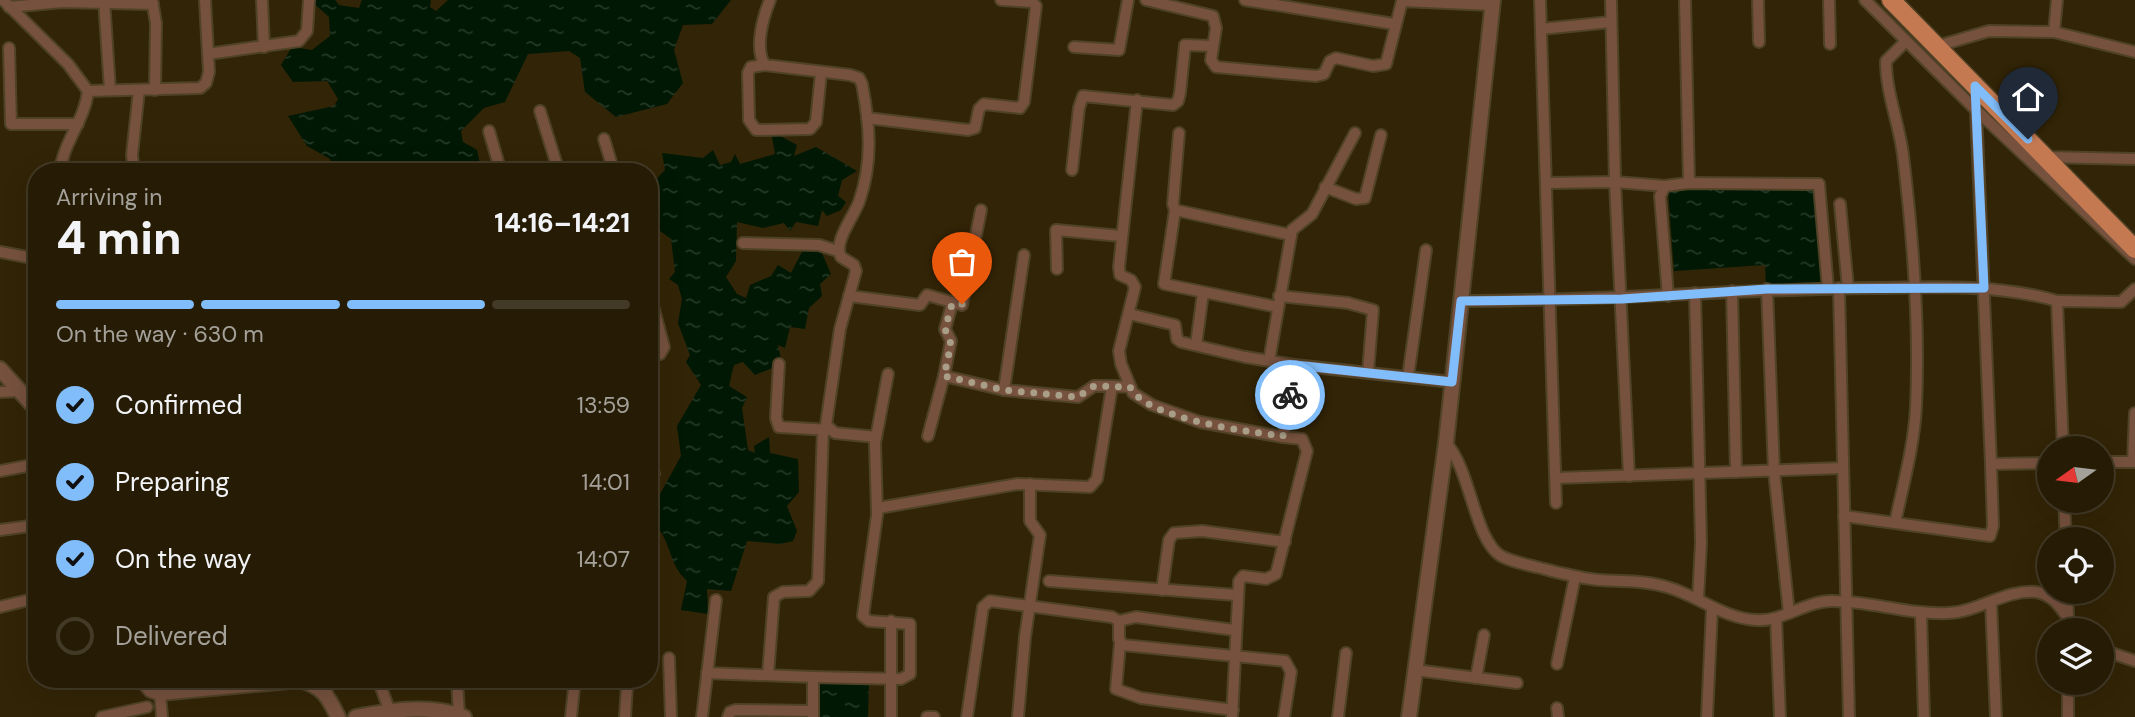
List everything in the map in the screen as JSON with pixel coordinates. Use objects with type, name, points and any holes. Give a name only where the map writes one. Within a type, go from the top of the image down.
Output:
[{"type":"main road","points":[[1891,0],[1934,47],[2046,156],[2135,249]]},
{"type":"street","points":[[88,91],[200,88],[208,78],[205,0]]},
{"type":"street","points":[[262,0],[264,47]]},
{"type":"street","points":[[208,54],[293,43],[304,38],[308,25],[309,0]]},
{"type":"street","points":[[765,65],[761,58],[762,26],[770,0]]},
{"type":"street","points":[[867,118],[968,130],[975,128],[981,105],[1020,108],[1024,102],[1036,6],[1032,2],[1001,0]]},
{"type":"street","points":[[1074,47],[1119,50],[1128,0]]},
{"type":"street","points":[[1146,0],[1202,6],[1215,20],[1211,60],[1216,67],[1321,75],[1336,58],[1384,66],[1388,60],[1400,0],[1492,3],[1446,443],[1409,717]]},
{"type":"street","points":[[1245,0],[1394,24]]},
{"type":"street","points":[[1333,13],[1336,0]]},
{"type":"street","points":[[1540,0],[1556,503]]},
{"type":"street","points":[[1611,0],[1615,182],[1622,299],[1625,443],[1629,476]]},
{"type":"street","points":[[1685,0],[1689,183]]},
{"type":"street","points":[[1758,0],[1759,41]]},
{"type":"street","points":[[1829,0],[1830,44]]},
{"type":"street","points":[[1865,0],[1975,109],[2135,260]]},
{"type":"street","points":[[2054,32],[2057,0]]},
{"type":"street","points":[[104,2],[110,90]]},
{"type":"street","points":[[6,3],[153,2],[155,90]]},
{"type":"street","points":[[6,3],[68,64],[88,91],[86,106],[62,163]]},
{"type":"street","points":[[1541,29],[1611,22]]},
{"type":"street","points":[[1934,47],[1989,31],[2054,32],[2135,52]]},
{"type":"street","points":[[1895,523],[1916,409],[1914,287],[1902,153],[1886,79],[1886,61],[1906,41]]},
{"type":"street","points":[[1072,170],[1079,108],[1083,96],[1176,103],[1180,93],[1183,48],[1188,43],[1213,46]]},
{"type":"street","points":[[9,48],[6,125],[78,124]]},
{"type":"street","points":[[821,73],[816,122],[810,129],[756,130],[749,120],[748,73],[751,67],[765,65],[850,75],[861,80],[870,147],[868,168],[858,204],[838,251]]},
{"type":"street","points":[[1844,516],[1990,536],[1993,526],[1991,464],[1975,86]]},
{"type":"street","points":[[133,163],[139,90]]},
{"type":"street","points":[[1119,621],[1116,689],[1141,698],[1232,713],[1236,595],[1243,576],[1265,579],[1276,574],[1307,446],[1302,439],[1200,422],[1146,402],[1130,387],[1119,351],[1135,290],[1134,283],[1120,275],[1121,236],[1137,100]]},
{"type":"street","points":[[540,111],[556,163]]},
{"type":"street","points":[[489,131],[498,163]]},
{"type":"street","points":[[1180,133],[1173,204],[1175,210],[1163,282],[1203,293],[1279,302],[1348,303],[1373,310],[1368,372]]},
{"type":"street","points":[[1269,361],[1291,235],[1298,223],[1312,214],[1355,133]]},
{"type":"street","points":[[1325,187],[1356,199],[1364,198],[1381,135]]},
{"type":"street","points":[[604,139],[611,163]]},
{"type":"street","points":[[2046,156],[2135,159]]},
{"type":"street","points":[[1546,183],[1615,182],[1665,186],[1689,183],[1818,184],[1838,288]]},
{"type":"street","points":[[1665,186],[1660,196],[1668,296]]},
{"type":"street","points":[[1840,204],[1838,288],[1841,468],[1849,717]]},
{"type":"street","points":[[849,296],[920,305],[927,295],[952,304],[962,304],[981,210]]},
{"type":"street","points":[[1175,210],[1291,235]]},
{"type":"street","points":[[1057,269],[1056,230],[1121,236]]},
{"type":"street","points":[[743,243],[819,244],[838,251],[856,268],[840,329],[827,408],[818,581],[809,591],[783,592],[774,597],[768,676]]},
{"type":"street","points":[[1408,377],[1426,250]]},
{"type":"street","points":[[0,251],[28,257]]},
{"type":"street","points":[[1004,390],[1024,256]]},
{"type":"street","points":[[1461,301],[1622,299],[1732,290],[1914,287],[1984,288],[2026,292],[2057,301],[2101,303],[2120,302],[2134,296]]},
{"type":"street","points":[[1767,289],[1774,471],[1789,613]]},
{"type":"street","points":[[1732,290],[1736,472]]},
{"type":"street","points":[[1196,345],[1203,293]]},
{"type":"street","points":[[1695,293],[1699,472],[1698,599]]},
{"type":"street","points":[[2057,301],[2063,436]]},
{"type":"street","points":[[928,436],[951,344],[945,329],[952,304]]},
{"type":"street","points":[[1129,314],[1175,325],[1179,341],[1269,361],[1452,382]]},
{"type":"street","points":[[658,324],[664,347],[658,355]]},
{"type":"street","points":[[779,364],[776,418],[779,427],[826,429],[835,433],[876,437]]},
{"type":"street","points":[[1283,436],[1295,365]]},
{"type":"street","points":[[0,369],[28,400]]},
{"type":"street","points":[[707,673],[891,679],[906,679],[910,674],[911,628],[907,622],[869,621],[863,616],[877,511],[876,437],[888,374]]},
{"type":"street","points":[[944,376],[1004,390],[1078,397],[1094,386],[1130,387]]},
{"type":"street","points":[[877,511],[882,506],[909,501],[1030,484],[1084,488],[1094,485],[1112,386]]},
{"type":"street","points":[[0,392],[20,391]]},
{"type":"street","points":[[2114,462],[2134,462],[2135,413]]},
{"type":"street","points":[[1446,443],[1460,463],[1485,533],[1499,554],[1576,577],[1651,583],[1698,599],[1712,609],[1736,618],[1758,621],[1776,618],[1811,604],[1845,603],[1922,613],[1952,613],[2018,593],[2035,592],[2049,595],[2058,603],[2065,618]]},
{"type":"street","points":[[1991,464],[2037,463]]},
{"type":"street","points":[[0,471],[28,466]]},
{"type":"street","points":[[1556,478],[1841,468]]},
{"type":"street","points":[[1018,717],[1029,606],[1040,535],[1030,521],[1030,484]]},
{"type":"street","points":[[0,530],[28,526]]},
{"type":"street","points":[[1162,590],[1169,540],[1174,533],[1209,531],[1285,542]]},
{"type":"street","points":[[1557,664],[1576,577]]},
{"type":"street","points":[[1049,581],[1236,595]]},
{"type":"street","points":[[0,607],[28,600]]},
{"type":"street","points":[[702,717],[716,600]]},
{"type":"street","points":[[967,717],[983,607],[990,601],[1112,617],[1119,621],[1136,617],[1234,630]]},
{"type":"street","points":[[1991,603],[1996,717]]},
{"type":"street","points":[[1707,717],[1712,609]]},
{"type":"street","points":[[1922,613],[1924,717]]},
{"type":"street","points":[[1776,618],[1780,717]]},
{"type":"street","points":[[891,621],[891,717]]},
{"type":"street","points":[[1476,678],[1484,635]]},
{"type":"street","points":[[1120,643],[1234,654],[1288,663],[1291,672],[1284,717]]},
{"type":"street","points":[[1338,717],[1346,653]]},
{"type":"street","points":[[2114,654],[2135,661]]},
{"type":"street","points":[[668,658],[671,717]]},
{"type":"street","points":[[1415,670],[1517,683]]},
{"type":"street","points":[[728,717],[733,710],[744,713],[813,714],[813,677]]},
{"type":"street","points":[[102,717],[146,712],[151,688]]},
{"type":"street","points":[[151,688],[162,717]]},
{"type":"street","points":[[327,688],[338,717]]},
{"type":"street","points":[[382,688],[390,712]]},
{"type":"street","points":[[356,717],[437,709],[461,716],[458,688]]},
{"type":"street","points":[[571,717],[574,688]]},
{"type":"street","points":[[625,717],[627,688]]},
{"type":"street","points":[[2068,695],[2068,717]]},
{"type":"street","points":[[927,717],[934,717]]},
{"type":"water","points":[[310,0],[335,0],[339,5],[359,8],[362,0],[431,0],[430,7],[436,11],[448,0],[731,0],[712,24],[683,25],[674,50],[683,83],[667,104],[616,117],[585,92],[580,58],[569,51],[528,54],[505,102],[484,108],[461,131],[463,142],[477,150],[480,163],[332,163],[330,159],[307,146],[288,116],[334,106],[338,99],[327,81],[293,82],[281,65],[292,47],[312,50],[330,36],[329,17]]},
{"type":"water","points":[[771,131],[797,145],[794,156],[816,147],[857,171],[842,180],[838,196],[846,202],[841,210],[827,216],[822,210],[818,226],[796,222],[790,231],[784,223],[763,228],[737,222],[736,261],[726,277],[737,294],[746,298],[750,285],[771,276],[778,265],[791,273],[804,248],[821,251],[831,274],[820,284],[822,296],[809,308],[805,329],[790,327],[785,348],[778,345],[782,364],[755,375],[743,362],[734,365],[729,386],[747,397],[742,408],[748,450],[755,453],[754,446],[769,437],[770,453],[798,459],[799,492],[787,506],[797,531],[793,541],[780,544],[747,541],[731,591],[707,589],[708,614],[681,610],[687,581],[676,567],[658,528],[658,506],[660,494],[681,456],[677,426],[701,385],[686,362],[690,355],[678,323],[682,299],[678,285],[669,279],[675,272],[671,239],[660,231],[658,236],[658,177],[665,170],[662,153],[703,158],[713,150],[720,165],[731,162],[735,154],[740,164],[775,154]]},
{"type":"water","points":[[1814,185],[1826,286],[1766,287],[1765,265],[1674,271],[1668,190]]},
{"type":"water","points":[[827,679],[869,680],[868,717],[821,717],[816,712],[817,687]]},
{"type":"way so far","points":[[962,304],[952,304],[945,329],[951,344],[944,376],[1004,390],[1078,397],[1085,395],[1094,386],[1130,387],[1139,399],[1200,422],[1283,436],[1290,395]]},
{"type":"route","points":[[1290,395],[1295,365],[1452,382],[1461,301],[1622,299],[1767,289],[1984,288],[1975,86],[2028,139]]}]
